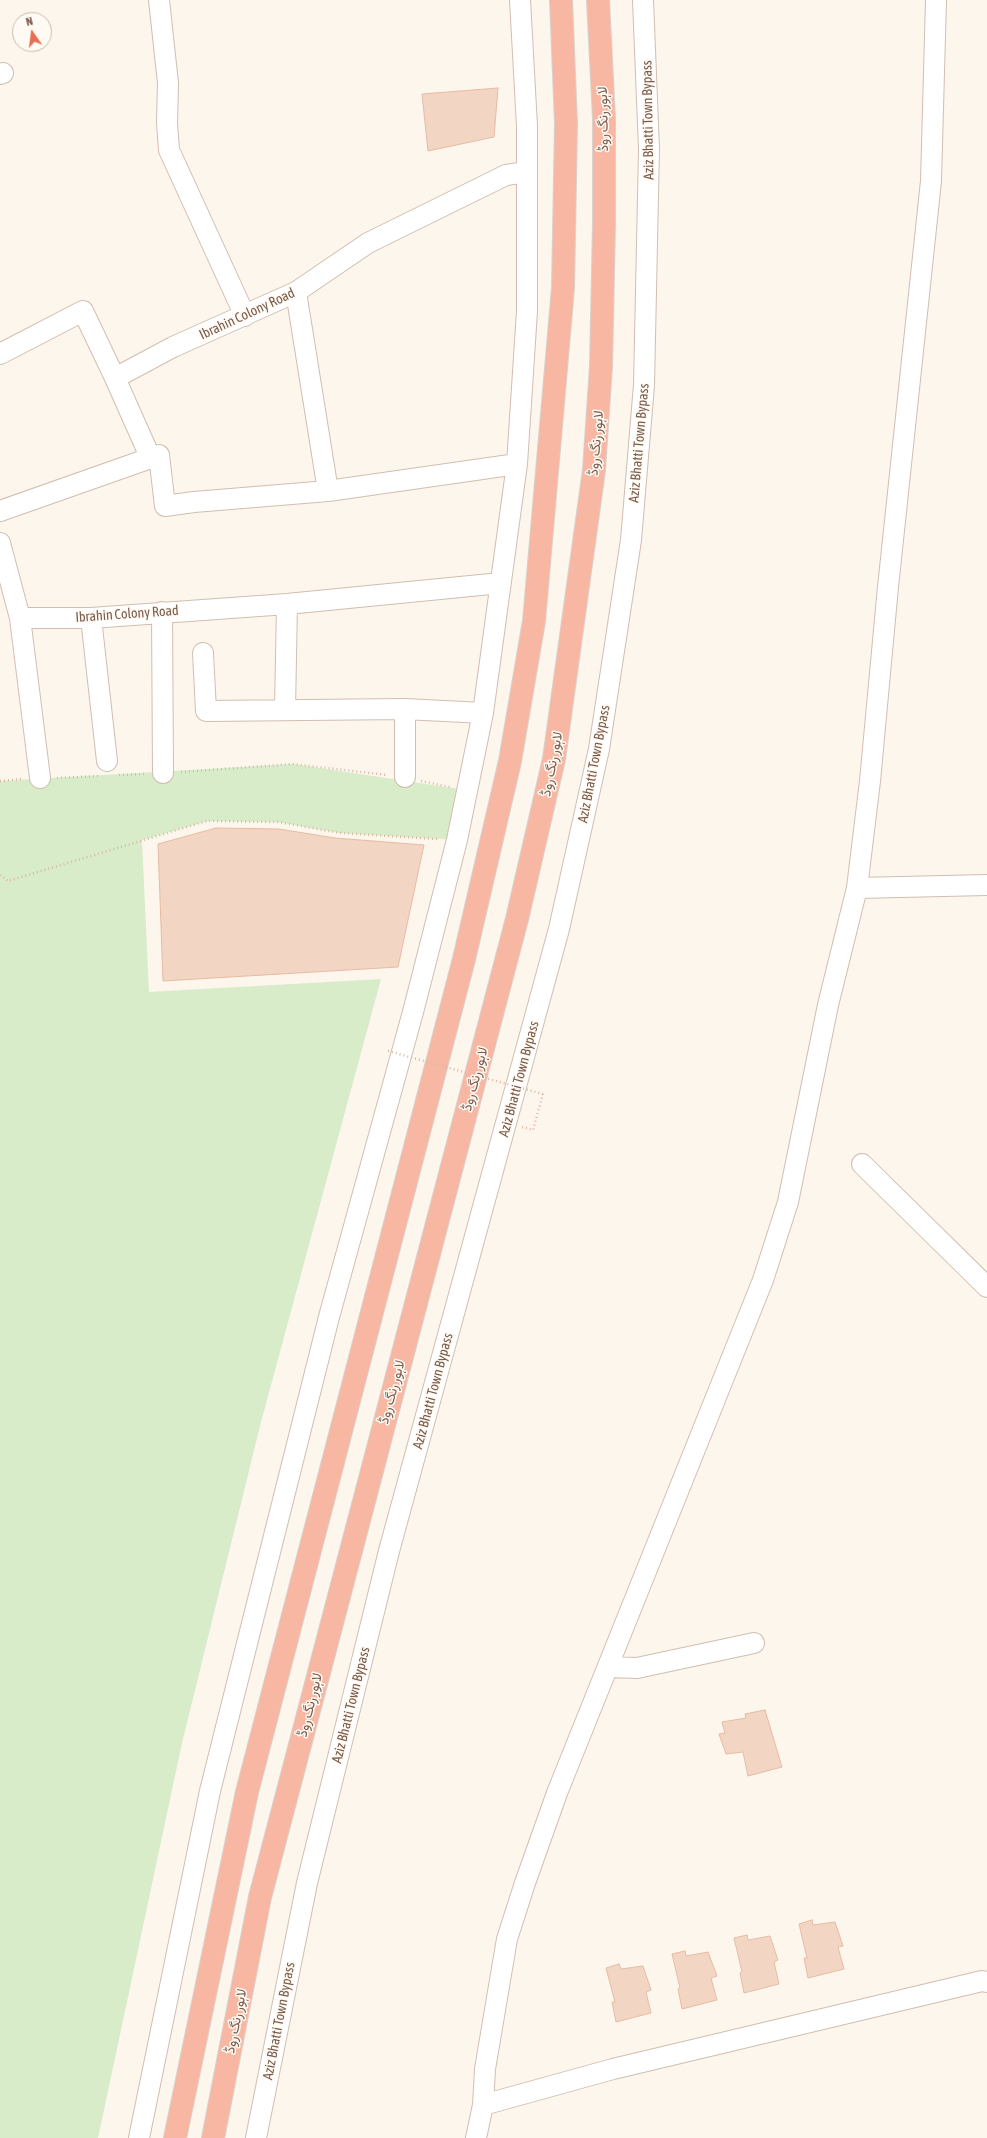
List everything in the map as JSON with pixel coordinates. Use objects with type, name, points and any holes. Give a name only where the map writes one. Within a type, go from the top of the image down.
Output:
[{"type":"highway","points":[[175,2138],[247,1792],[464,959],[510,761],[534,621],[563,288],[566,124],[562,0]]},
{"type":"highway","name":"لاہور رنگ روڈ","points":[[213,2138],[260,1897],[517,919],[554,759],[594,470],[602,366],[604,126],[598,0]]},
{"type":"street","points":[[159,0],[168,83],[167,124],[169,150],[245,316]]},
{"type":"street","points":[[139,2138],[210,1791],[328,1325],[413,1012],[457,840],[466,790],[483,713],[517,464],[527,311],[527,172],[524,48],[520,0]]},
{"type":"street","name":"Aziz Bhatti Town Bypass","points":[[256,2138],[314,1852],[389,1552],[559,929],[599,748],[630,540],[644,385],[649,149],[643,0]]},
{"type":"street","points":[[476,2138],[483,2104],[485,2069],[507,1939],[524,1883],[557,1794],[766,1273],[788,1202],[828,1005],[857,888],[870,781],[887,594],[931,181],[936,0]]},
{"type":"street","name":"Ibrahin Colony Road","points":[[115,378],[173,347],[296,292],[368,242],[506,175],[527,172]]},
{"type":"street","points":[[296,292],[328,491]]},
{"type":"street","points":[[0,354],[83,311],[151,459]]},
{"type":"street","points":[[0,511],[159,455],[165,506],[194,502],[328,491],[517,464]]},
{"type":"street","points":[[0,543],[20,618],[40,778]]},
{"type":"street","name":"Ibrahin Colony Road","points":[[20,618],[91,618],[287,604],[501,583]]},
{"type":"street","points":[[285,710],[287,604]]},
{"type":"street","points":[[162,612],[163,773]]},
{"type":"street","points":[[91,618],[108,771]]},
{"type":"street","points":[[203,653],[206,712],[406,709],[483,713]]},
{"type":"street","points":[[405,777],[406,709]]},
{"type":"street","points":[[857,888],[987,885]]},
{"type":"street","points":[[862,1164],[987,1287]]},
{"type":"street","points":[[608,1667],[637,1668],[754,1643]]},
{"type":"street","points":[[483,2104],[621,2068],[982,1981],[987,1982]]},
{"type":"path","points":[[0,781],[108,771],[163,773],[293,764],[405,777],[466,790]]},
{"type":"path","points":[[0,875],[8,881],[207,821],[278,822],[340,833],[457,840]]},
{"type":"path","points":[[388,1051],[543,1094],[533,1130]]},
{"type":"green space","points":[[293,764],[466,790],[457,840],[340,833],[278,822],[207,821],[142,840],[149,992],[381,979],[261,1422],[182,1743],[98,2138],[0,2138],[0,781]]},
{"type":"building","points":[[498,88],[494,137],[428,151],[422,94]]},
{"type":"building","points":[[216,828],[279,829],[335,838],[424,845],[398,967],[163,981],[158,844]]},
{"type":"building","points":[[765,1710],[782,1767],[748,1776],[743,1752],[726,1754],[719,1734],[725,1733],[722,1722],[746,1718],[745,1714]]},
{"type":"building","points":[[812,1920],[813,1925],[835,1922],[843,1946],[838,1947],[844,1969],[808,1978],[804,1958],[807,1958],[799,1924]]},
{"type":"building","points":[[747,1935],[748,1940],[770,1936],[778,1960],[774,1962],[779,1984],[744,1993],[740,1973],[742,1972],[734,1938]]},
{"type":"building","points":[[685,1951],[686,1956],[708,1952],[717,1976],[711,1978],[717,2000],[682,2009],[678,1989],[680,1988],[672,1954]]},
{"type":"building","points":[[619,1964],[621,1969],[643,1966],[651,1990],[646,1992],[651,2013],[616,2022],[612,2002],[615,2002],[606,1968]]}]
